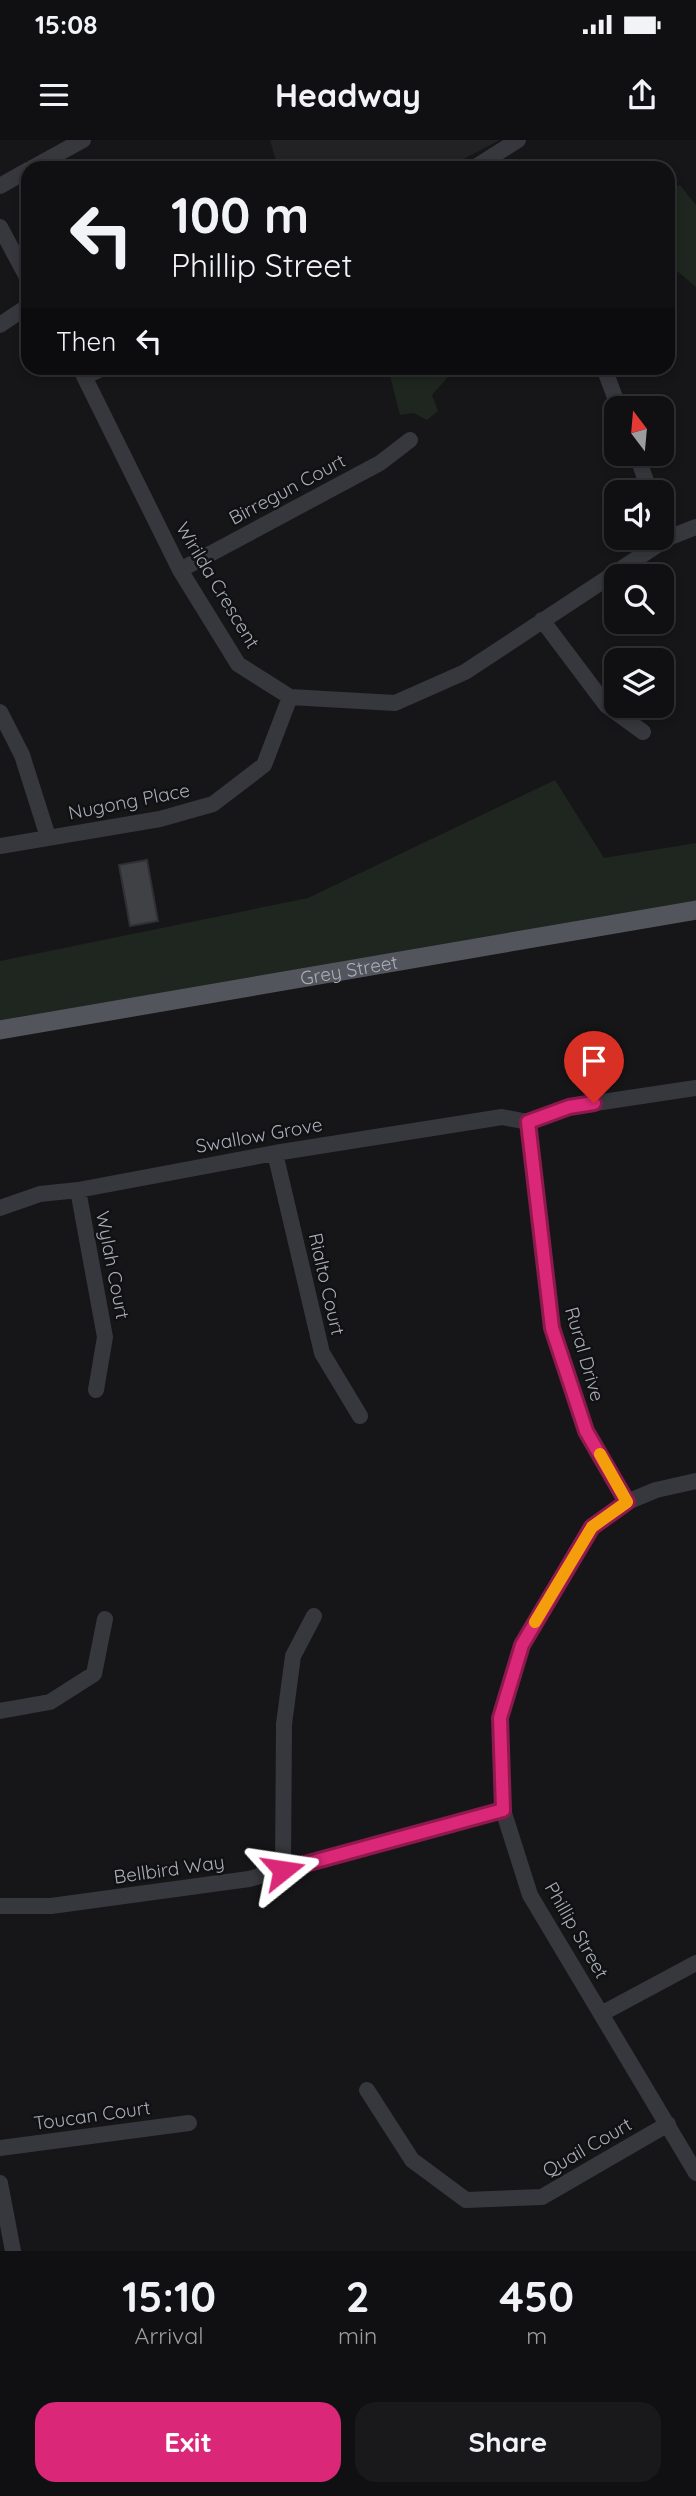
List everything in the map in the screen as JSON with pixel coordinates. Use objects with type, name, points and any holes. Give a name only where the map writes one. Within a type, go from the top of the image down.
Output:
[{"type":"main road","name":"Grey Street","points":[[0,1030],[696,910]]},
{"type":"street","points":[[45,161],[83,140]]},
{"type":"street","points":[[485,161],[518,140]]},
{"type":"street","points":[[0,186],[21,174]]},
{"type":"street","points":[[0,227],[21,266]]},
{"type":"street","points":[[0,325],[21,311]]},
{"type":"street","name":"Wirilda Crescent","points":[[84,375],[180,570],[238,664],[290,697],[395,703],[465,672],[650,550]]},
{"type":"street","points":[[607,375],[614,396]]},
{"type":"street","name":"Birregun Court","points":[[180,570],[380,463],[410,440]]},
{"type":"street","name":"Wirilda Crescent","points":[[674,536],[696,527]]},
{"type":"street","points":[[542,620],[606,705],[643,732]]},
{"type":"street","name":"Nugong Place","points":[[0,846],[160,819],[213,804],[264,765],[290,697]]},
{"type":"street","points":[[0,712],[22,755],[48,838]]},
{"type":"street","points":[[528,1122],[569,1107],[696,1088]]},
{"type":"street","name":"Swallow Grove","points":[[0,1208],[40,1194],[275,1153],[502,1117],[528,1122]]},
{"type":"street","name":"Rural Drive","points":[[528,1122],[552,1328],[586,1431],[627,1502]]},
{"type":"street","name":"Rialto Court","points":[[275,1153],[321,1353],[360,1416]]},
{"type":"street","name":"Wylah Court","points":[[78,1189],[105,1337],[96,1390]]},
{"type":"street","name":"Phillip Street","points":[[696,1481],[656,1490],[627,1502],[592,1527],[522,1645],[500,1718],[503,1810],[530,1895],[696,2174]]},
{"type":"street","points":[[283,1870],[284,1724],[293,1656],[314,1616]]},
{"type":"street","points":[[0,1711],[50,1702],[94,1674],[105,1619]]},
{"type":"street","name":"Bellbird Way","points":[[0,1906],[51,1906],[249,1879],[503,1810]]},
{"type":"street","points":[[601,2014],[696,1963]]},
{"type":"street","name":"Quail Court","points":[[367,2090],[412,2160],[466,2200],[541,2197],[668,2124]]},
{"type":"street","name":"Toucan Court","points":[[0,2148],[189,2123]]},
{"type":"street","points":[[0,2183],[13,2251]]},
{"type":"shaded area","points":[[270,140],[500,140],[460,161],[276,161]]},
{"type":"shaded area","points":[[680,185],[696,205],[696,287],[675,272],[675,187]]},
{"type":"shaded area","points":[[390,375],[450,375],[432,395],[438,411],[427,420],[414,413],[400,415]]},
{"type":"shaded area","points":[[555,780],[604,858],[696,843],[696,903],[0,1021],[0,961],[308,898]]},
{"type":"building","points":[[147,860],[158,921],[130,926],[119,865]]},
{"type":"slow traffic","points":[[535,1622],[592,1527],[627,1502],[600,1454]]},
{"type":"route","points":[[283,1870],[503,1810],[500,1718],[522,1645],[592,1527],[627,1502],[586,1431],[552,1328],[528,1122],[569,1107],[594,1103]]}]
